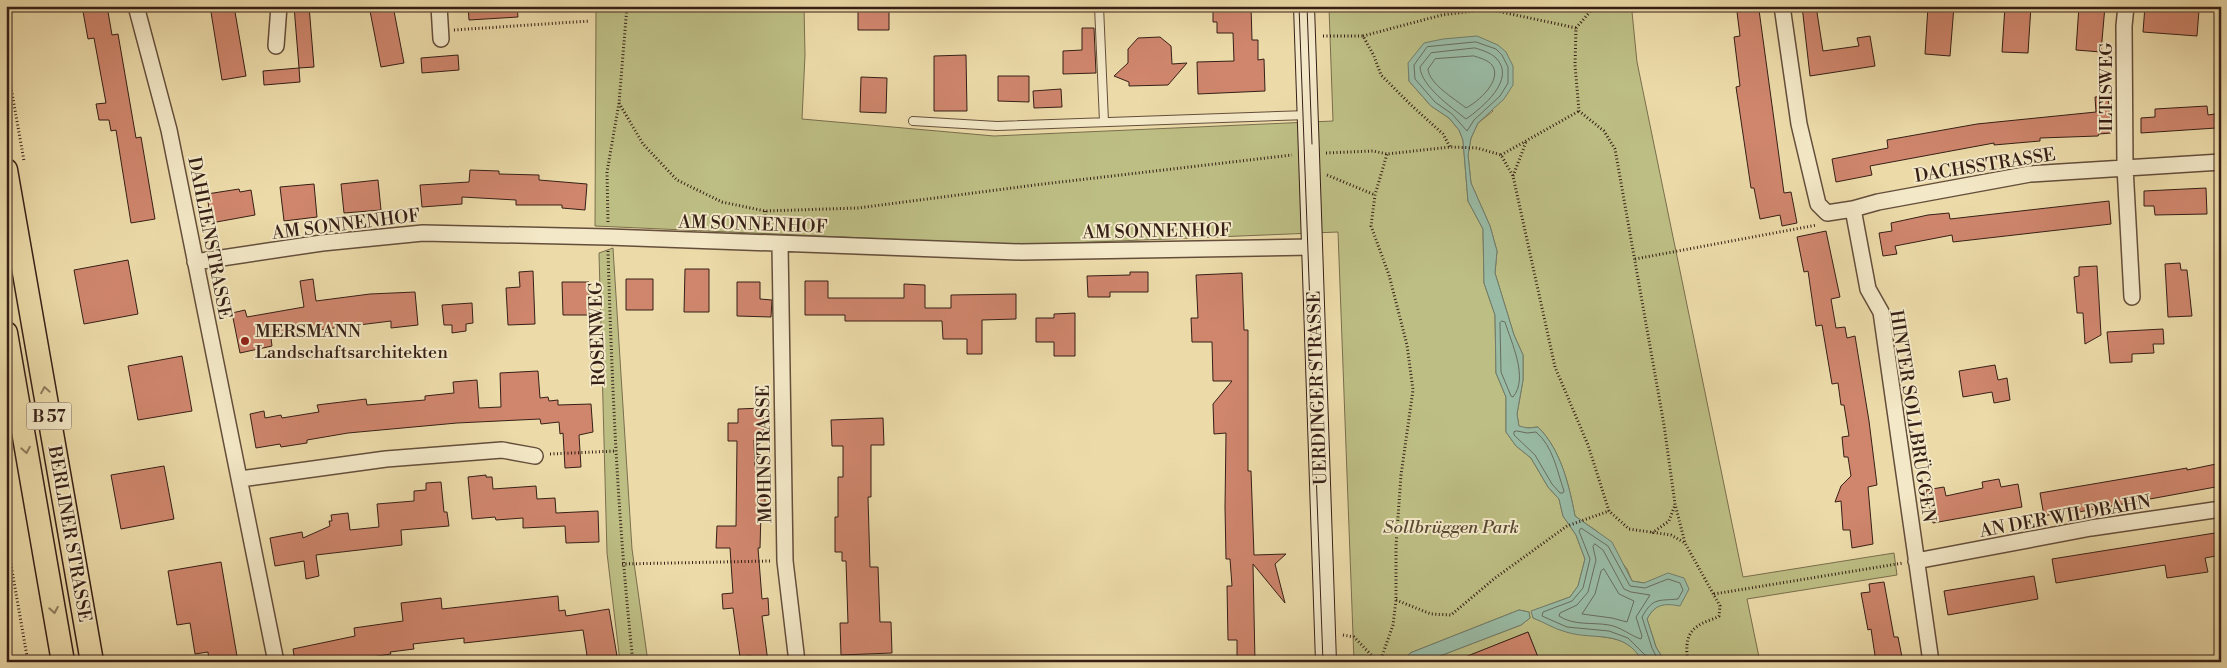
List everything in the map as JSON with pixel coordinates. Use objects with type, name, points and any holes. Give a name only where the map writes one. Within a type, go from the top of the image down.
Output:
[{"type":"main road","name":"UERDINGER STRASSE","points":[[1304,6],[1326,662]]},
{"type":"main road","name":"BERLINER STRASSE","points":[[6,170],[92,662]]},
{"type":"main road","name":"BERLINER STRASSE","points":[[6,332],[63,662]]},
{"type":"street","name":"DAHLIENSTRASSE","points":[[136,6],[169,130],[276,662]]},
{"type":"street","points":[[276,46],[279,6]]},
{"type":"street","points":[[439,6],[441,35]]},
{"type":"street","points":[[1782,6],[1799,124],[1818,204],[1827,213],[1846,211]]},
{"type":"street","name":"ILTISWEG","points":[[2125,167],[2124,26],[2126,6]]},
{"type":"street","name":"DACHSSTRASSE","points":[[1846,211],[1878,202],[2030,174],[2221,162]]},
{"type":"street","points":[[2125,167],[2132,297]]},
{"type":"street","name":"HINTER SOLLBRÜGGEN","points":[[1846,211],[1868,289],[1881,312],[1931,662]]},
{"type":"street","name":"AM SONNENHOF","points":[[195,262],[423,232],[1021,252],[1312,247]]},
{"type":"street","name":"MOHNSTRASSE","points":[[780,244],[785,561],[797,662]]},
{"type":"street","points":[[240,479],[386,459],[502,450],[534,456]]},
{"type":"street","name":"AN DER WILDBAHN","points":[[1916,561],[2091,528],[2221,509]]},
{"type":"lane","points":[[1099,6],[1104,122]]},
{"type":"lane","points":[[913,121],[998,126],[1308,115]]},
{"type":"path","name":"ROSENWEG","points":[[627,6],[619,103],[607,172],[616,451],[622,564],[633,662]]},
{"type":"path","points":[[1595,6],[1576,28],[1575,65],[1580,111],[1604,131],[1615,149],[1664,425],[1675,504],[1685,543],[1720,606],[1719,616],[1698,626],[1692,632],[1686,646],[1688,662]]},
{"type":"path","points":[[1305,35],[1362,36],[1442,15],[1488,9],[1576,28]]},
{"type":"path","points":[[441,35],[590,21]]},
{"type":"path","points":[[1362,36],[1374,56],[1381,75],[1411,106],[1443,134],[1450,147]]},
{"type":"path","points":[[619,103],[643,144],[677,180],[722,202],[765,211],[858,208],[1035,185],[1309,161],[1373,151],[1387,154],[1450,147],[1477,148],[1501,155],[1513,176],[1555,367],[1588,445],[1609,511],[1629,530],[1671,535],[1685,543]]},
{"type":"path","points":[[1501,155],[1580,111]]},
{"type":"path","points":[[1513,176],[1526,141]]},
{"type":"path","points":[[1325,633],[1354,637],[1379,662],[1393,625],[1396,600],[1396,546],[1401,475],[1413,390],[1407,345],[1389,276],[1371,226],[1375,195],[1387,154]]},
{"type":"path","points":[[1309,161],[1375,195]]},
{"type":"path","points":[[1635,259],[1803,229],[1821,224],[1846,211]]},
{"type":"path","points":[[534,456],[552,453],[616,451]]},
{"type":"path","points":[[1652,533],[1669,521],[1675,504]]},
{"type":"path","points":[[1396,600],[1431,614],[1452,615],[1495,578],[1567,526],[1609,511]]},
{"type":"path","points":[[6,536],[28,662]]},
{"type":"path","points":[[622,564],[785,561]]},
{"type":"path","points":[[1714,594],[1916,561]]},
{"type":"green space","name":"Sollbrüggen Park","points":[[596,6],[804,6],[805,55],[802,119],[994,136],[1333,121],[1329,8],[1711,6],[1632,12],[1637,62],[1743,577],[1894,553],[1897,575],[1747,599],[1760,662],[1665,662],[1656,647],[1647,619],[1656,607],[1671,604],[1644,583],[1632,581],[1627,569],[1598,532],[1575,516],[1567,480],[1553,446],[1538,427],[1519,427],[1517,414],[1523,380],[1523,355],[1514,335],[1495,273],[1497,251],[1490,226],[1471,183],[1468,155],[1471,138],[1478,123],[1493,111],[1409,63],[1409,81],[1431,106],[1449,118],[1459,130],[1463,140],[1468,201],[1483,229],[1484,283],[1495,315],[1496,373],[1506,397],[1506,432],[1516,446],[1531,458],[1548,487],[1559,499],[1563,516],[1576,535],[1585,559],[1578,586],[1570,597],[1532,611],[1533,618],[1569,630],[1616,639],[1630,646],[1643,662],[1562,662],[1560,658],[1549,662],[1535,662],[1539,660],[1528,632],[1453,662],[1424,662],[1521,625],[1530,618],[1529,612],[1519,610],[1410,653],[1404,662],[1354,662],[1338,232],[1020,245],[595,226]]},
{"type":"green space","points":[[613,248],[632,549],[648,662],[620,662],[607,553],[599,253]]},
{"type":"water","points":[[1477,36],[1498,45],[1506,52],[1513,66],[1513,85],[1504,99],[1478,123],[1471,138],[1468,155],[1471,183],[1490,226],[1497,251],[1495,273],[1514,335],[1523,355],[1523,380],[1517,414],[1519,426],[1528,428],[1538,427],[1546,436],[1563,468],[1575,516],[1612,542],[1632,581],[1644,583],[1668,573],[1684,578],[1689,589],[1680,606],[1660,606],[1653,610],[1647,619],[1656,647],[1665,662],[1643,662],[1635,651],[1627,644],[1618,640],[1566,632],[1533,618],[1531,611],[1570,597],[1578,586],[1585,559],[1576,535],[1563,516],[1559,499],[1548,487],[1531,458],[1516,446],[1506,432],[1506,397],[1496,373],[1495,315],[1484,283],[1483,229],[1468,201],[1463,140],[1459,130],[1449,118],[1431,106],[1409,81],[1408,63],[1424,43]]},
{"type":"water","points":[[1519,610],[1529,612],[1530,618],[1521,625],[1424,662],[1404,662],[1410,653]]},
{"type":"building","points":[[82,6],[107,6],[112,35],[118,34],[136,138],[141,137],[155,219],[131,223],[116,130],[111,131],[109,120],[99,120],[96,104],[106,103],[94,38],[88,39]]},
{"type":"building","points":[[210,6],[234,6],[246,76],[222,80]]},
{"type":"building","points":[[294,6],[309,6],[314,67],[299,68]]},
{"type":"building","points":[[369,6],[393,6],[404,63],[381,67]]},
{"type":"building","points":[[468,6],[517,6],[518,17],[469,20]]},
{"type":"building","points":[[858,6],[889,6],[889,30],[858,30]]},
{"type":"building","points":[[1213,6],[1251,6],[1252,40],[1258,40],[1258,60],[1264,59],[1265,91],[1198,94],[1197,62],[1234,61],[1233,33],[1217,33],[1217,22],[1213,22]]},
{"type":"building","points":[[1802,6],[1816,6],[1823,51],[1859,46],[1857,38],[1870,36],[1875,66],[1810,76]]},
{"type":"building","points":[[1928,6],[1954,6],[1950,56],[1925,54]]},
{"type":"building","points":[[2005,6],[2031,6],[2028,53],[2002,52]]},
{"type":"building","points":[[2079,6],[2105,6],[2101,52],[2076,50]]},
{"type":"building","points":[[2145,6],[2199,10],[2197,36],[2143,32]]},
{"type":"building","points":[[1759,10],[1784,193],[1791,192],[1797,223],[1782,226],[1780,215],[1760,219],[1754,188],[1751,188],[1736,87],[1740,86],[1734,37],[1740,36],[1737,12]]},
{"type":"building","points":[[1082,28],[1094,28],[1096,73],[1063,74],[1063,51],[1082,50]]},
{"type":"building","points":[[1160,37],[1171,46],[1172,64],[1187,63],[1168,85],[1129,86],[1129,82],[1114,76],[1128,63],[1128,49],[1138,38]]},
{"type":"building","points":[[458,55],[459,70],[422,73],[421,58]]},
{"type":"building","points":[[966,55],[967,111],[934,111],[934,56]]},
{"type":"building","points":[[299,68],[300,82],[264,85],[263,71]]},
{"type":"building","points":[[998,76],[1029,76],[1029,102],[998,101]]},
{"type":"building","points":[[861,77],[887,78],[886,113],[860,112]]},
{"type":"building","points":[[1061,89],[1062,107],[1034,108],[1033,91]]},
{"type":"building","points":[[2108,96],[2111,133],[2099,134],[2098,136],[2040,138],[2040,141],[1994,145],[1994,143],[1870,166],[1872,175],[1836,182],[1832,159],[1888,148],[1887,140],[1977,124],[2096,112],[2095,97]]},
{"type":"building","points":[[2207,106],[2208,115],[2215,114],[2216,128],[2141,133],[2141,118],[2155,117],[2155,109]]},
{"type":"building","points":[[470,170],[499,171],[499,174],[539,175],[539,180],[587,184],[585,210],[562,208],[562,205],[516,205],[516,200],[462,197],[462,204],[422,207],[420,185],[469,182]]},
{"type":"building","points":[[378,180],[381,210],[344,213],[341,184]]},
{"type":"building","points":[[314,184],[317,217],[284,221],[280,187]]},
{"type":"building","points":[[2206,188],[2207,214],[2155,215],[2154,206],[2144,206],[2144,191]]},
{"type":"building","points":[[239,189],[240,192],[251,190],[255,215],[211,223],[207,194]]},
{"type":"building","points":[[2109,201],[2111,224],[1953,242],[1952,235],[1895,246],[1897,254],[1883,256],[1879,233],[1892,231],[1891,223],[1928,215],[1949,213],[1950,219]]},
{"type":"building","points":[[1826,231],[1840,297],[1831,299],[1836,328],[1845,327],[1847,338],[1855,336],[1877,485],[1868,487],[1873,544],[1852,548],[1850,530],[1843,530],[1841,501],[1835,502],[1841,486],[1851,476],[1848,457],[1844,457],[1842,437],[1849,436],[1844,405],[1841,405],[1838,383],[1832,384],[1822,325],[1816,326],[1808,271],[1804,272],[1797,237]]},
{"type":"building","points":[[128,260],[138,314],[84,324],[74,270]]},
{"type":"building","points":[[2180,263],[2181,270],[2187,270],[2192,316],[2168,317],[2165,264]]},
{"type":"building","points":[[2097,266],[2101,335],[2085,344],[2083,313],[2077,313],[2074,277],[2079,276],[2079,267]]},
{"type":"building","points":[[685,269],[709,269],[709,312],[684,312]]},
{"type":"building","points":[[533,271],[535,324],[508,325],[506,288],[520,287],[519,272]]},
{"type":"building","points":[[1130,272],[1148,272],[1148,292],[1110,292],[1110,297],[1088,297],[1087,276],[1130,275]]},
{"type":"building","points":[[1242,273],[1244,330],[1248,330],[1248,471],[1251,471],[1254,555],[1286,554],[1275,564],[1285,603],[1253,564],[1255,662],[1237,662],[1237,640],[1228,640],[1227,586],[1232,586],[1230,559],[1226,559],[1226,433],[1214,434],[1213,404],[1232,381],[1213,381],[1212,342],[1192,342],[1191,318],[1198,318],[1196,275]]},
{"type":"building","points":[[313,279],[316,301],[370,294],[415,292],[418,325],[391,328],[391,321],[326,329],[271,338],[272,346],[240,353],[232,313],[245,310],[247,317],[304,307],[300,281]]},
{"type":"building","points":[[626,279],[653,279],[653,310],[626,310]]},
{"type":"building","points":[[805,281],[828,281],[828,298],[904,298],[904,284],[925,285],[925,308],[951,308],[951,295],[1016,294],[1016,319],[982,320],[982,354],[967,354],[967,339],[943,339],[942,321],[845,321],[845,315],[805,315]]},
{"type":"building","points":[[562,282],[589,282],[589,315],[563,315]]},
{"type":"building","points":[[737,282],[760,282],[760,299],[772,300],[771,317],[737,316]]},
{"type":"building","points":[[472,303],[473,323],[466,324],[466,331],[452,333],[452,325],[444,325],[442,305]]},
{"type":"building","points":[[1075,313],[1075,356],[1054,356],[1054,342],[1036,342],[1036,318],[1054,318],[1054,314]]},
{"type":"building","points":[[2163,329],[2164,344],[2153,344],[2154,353],[2132,354],[2132,362],[2110,363],[2107,332]]},
{"type":"building","points":[[182,356],[192,411],[138,420],[128,366]]},
{"type":"building","points":[[1995,365],[1998,380],[2007,378],[2010,400],[1994,403],[1992,392],[1963,397],[1959,371]]},
{"type":"building","points":[[538,371],[540,398],[548,397],[549,401],[558,400],[558,405],[591,404],[593,432],[579,435],[581,467],[565,468],[563,433],[560,434],[559,422],[541,424],[540,419],[457,423],[348,433],[307,440],[307,443],[281,447],[280,444],[256,448],[250,414],[264,411],[265,418],[281,415],[282,418],[319,412],[317,405],[366,399],[367,405],[425,400],[425,396],[454,393],[453,382],[477,380],[479,408],[501,407],[500,373]]},
{"type":"building","points":[[763,408],[764,440],[754,440],[755,467],[758,467],[757,491],[765,491],[765,512],[761,512],[760,548],[758,548],[762,599],[768,598],[769,615],[762,616],[768,662],[752,662],[751,656],[740,657],[733,608],[723,609],[722,594],[733,593],[730,548],[716,548],[717,526],[736,526],[737,441],[728,441],[728,423],[738,423],[738,409]]},
{"type":"building","points":[[883,418],[884,445],[871,445],[871,497],[868,497],[870,567],[878,567],[880,622],[891,622],[892,653],[841,655],[840,623],[848,623],[846,561],[842,561],[842,552],[835,552],[835,517],[838,517],[838,477],[843,477],[843,446],[832,446],[831,420]]},
{"type":"building","points":[[2221,463],[2221,486],[2079,512],[2079,509],[2044,516],[2040,493]]},
{"type":"building","points":[[164,466],[174,519],[121,529],[111,475]]},
{"type":"building","points":[[486,475],[486,477],[492,477],[493,489],[536,486],[537,499],[555,498],[556,513],[598,511],[599,542],[566,543],[565,526],[523,528],[523,518],[496,520],[495,517],[472,519],[468,477]]},
{"type":"building","points":[[1999,479],[2001,487],[2018,484],[2022,507],[1933,523],[1926,490],[1944,487],[1946,496],[1983,488],[1982,482]]},
{"type":"building","points":[[441,482],[444,512],[447,512],[449,526],[401,530],[402,545],[316,555],[319,576],[306,579],[304,561],[275,566],[270,538],[302,532],[303,538],[330,526],[329,521],[332,521],[331,515],[348,513],[350,530],[379,527],[377,504],[414,501],[414,491],[426,490],[426,483]]},
{"type":"building","points":[[2221,532],[2221,555],[2205,558],[2208,572],[2167,578],[2165,565],[2056,583],[2052,559]]},
{"type":"building","points":[[221,562],[238,662],[209,662],[208,652],[195,654],[190,623],[177,625],[168,571]]},
{"type":"building","points":[[2034,576],[2038,599],[1948,615],[1944,591]]},
{"type":"building","points":[[1884,582],[1894,637],[1898,637],[1902,657],[1876,662],[1871,629],[1868,630],[1861,593],[1870,592],[1869,584]]},
{"type":"building","points":[[558,596],[559,611],[565,610],[566,616],[609,609],[618,662],[588,662],[583,630],[464,643],[464,638],[413,644],[414,649],[338,662],[295,662],[293,649],[355,636],[354,628],[403,621],[401,603],[441,598],[442,609]]},
{"type":"building","points":[[1528,632],[1540,662],[1455,662],[1455,661]]},
{"type":"tram line","points":[[1299,6],[1323,662]]},
{"type":"tram line","points":[[1307,6],[1312,144]]},
{"type":"place","name":"MERSMANN Landschaftsarchitekten","points":[[245,341]]}]
